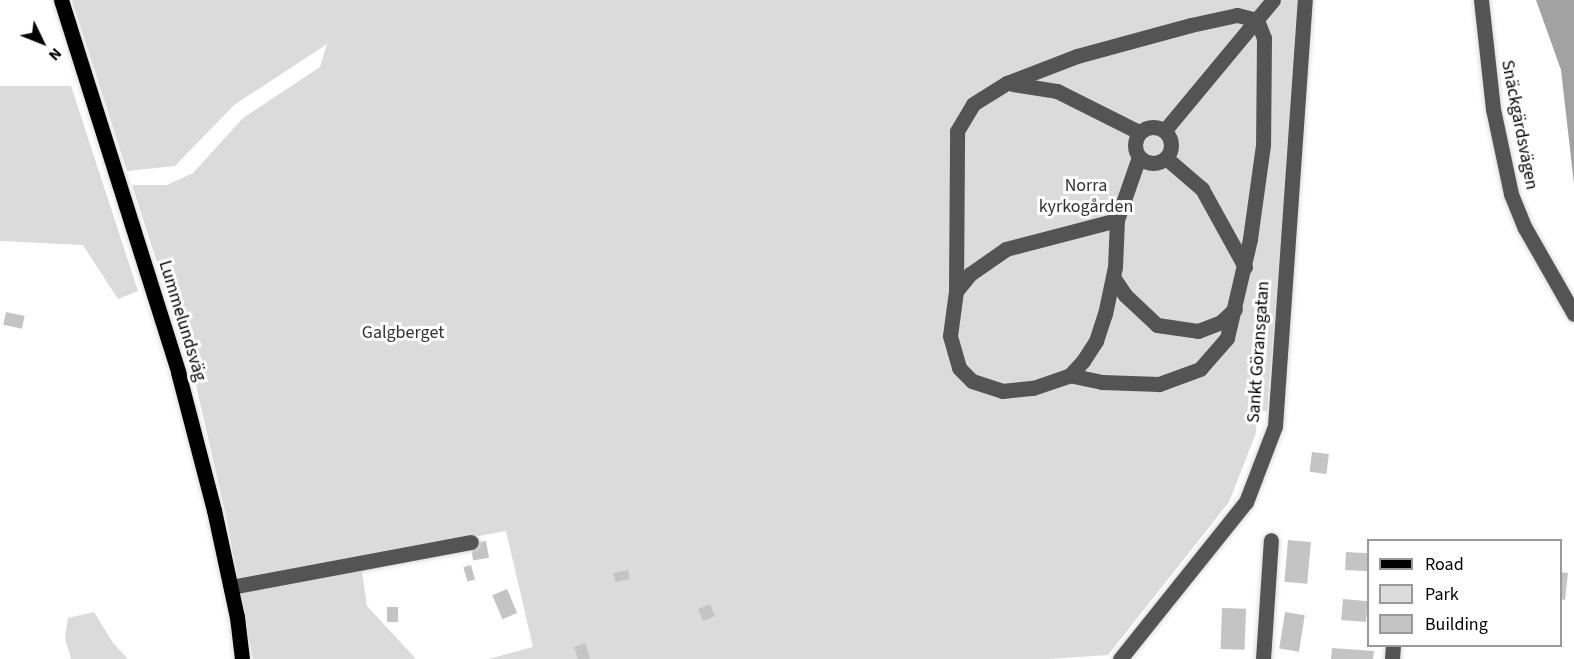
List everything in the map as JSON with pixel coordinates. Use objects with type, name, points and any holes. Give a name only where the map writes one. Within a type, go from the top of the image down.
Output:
[{"type":"main road","name":"Lummelundsväg","points":[[61,0],[178,372],[231,587],[242,659]]},
{"type":"street","points":[[1165,130],[1273,0]]},
{"type":"street","name":"Sankt Göransgatan","points":[[1120,659],[1246,502],[1275,426],[1305,0]]},
{"type":"street","name":"Snäckgärdsvägen","points":[[1481,0],[1493,109],[1511,194],[1525,228],[1574,314]]},
{"type":"street","points":[[1237,15],[1257,20],[1264,38],[1263,144],[1237,307],[1227,338],[1215,355],[1183,378],[1137,385],[1070,375],[1033,388],[1002,391],[972,381],[959,368],[950,336],[956,291],[957,130],[973,104],[1007,83],[1077,56],[1237,15]]},
{"type":"street","points":[[1007,83],[1057,91],[1139,132]]},
{"type":"street","points":[[1070,375],[1096,341],[1113,277],[1118,220],[1139,157],[1135,142],[1139,132],[1154,126],[1165,130],[1172,147],[1166,158],[1156,163],[1139,157]]},
{"type":"street","points":[[1166,158],[1202,189],[1245,267]]},
{"type":"street","points":[[956,291],[987,259],[1006,249],[1118,220]]},
{"type":"street","points":[[1113,277],[1125,295],[1157,325],[1198,330],[1221,322],[1237,307]]},
{"type":"street","points":[[1263,659],[1271,540]]},
{"type":"street","points":[[231,587],[471,542]]},
{"type":"green space","points":[[72,0],[1301,0],[1267,411],[1257,411],[1256,433],[1229,502],[1108,655],[1048,659],[488,659],[533,647],[506,531],[360,558],[367,606],[416,659],[253,659],[226,516],[194,377],[132,185],[167,185],[193,173],[243,118],[320,67],[327,44],[234,105],[175,166],[127,171]]},
{"type":"green space","points":[[0,86],[71,86],[138,291],[118,299],[83,245],[0,241]]},
{"type":"green space","points":[[94,612],[113,643],[128,659],[71,659],[65,638],[68,618]]},
{"type":"shaded area","points":[[1536,0],[1574,0],[1574,184],[1561,70]]},
{"type":"building","points":[[6,312],[25,316],[22,329],[3,325]]},
{"type":"building","points":[[1312,452],[1329,454],[1326,474],[1310,472]]},
{"type":"building","points":[[1288,540],[1311,542],[1307,584],[1284,582]]},
{"type":"building","points":[[486,541],[489,558],[473,561],[470,544]]},
{"type":"building","points":[[1346,552],[1367,553],[1367,571],[1345,570]]},
{"type":"building","points":[[471,565],[475,579],[467,582],[463,567]]},
{"type":"building","points":[[628,570],[630,579],[615,582],[613,573]]},
{"type":"building","points":[[1562,572],[1568,573],[1565,600],[1562,599]]},
{"type":"building","points":[[507,589],[517,613],[502,619],[492,595]]},
{"type":"building","points":[[1343,599],[1367,601],[1366,622],[1341,620]]},
{"type":"building","points":[[710,604],[715,616],[703,621],[698,609]]},
{"type":"building","points":[[387,607],[398,607],[398,622],[387,622]]},
{"type":"building","points":[[1222,608],[1246,609],[1245,650],[1221,649]]},
{"type":"building","points":[[1285,612],[1305,615],[1299,652],[1279,649]]},
{"type":"building","points":[[585,643],[590,659],[578,659],[574,647]]},
{"type":"building","points":[[1332,648],[1374,651],[1373,659],[1331,659]]},
{"type":"park label","name":"Norra kyrkogården","points":[[1086,198]]},
{"type":"park label","name":"Galgberget","points":[[403,333]]}]
